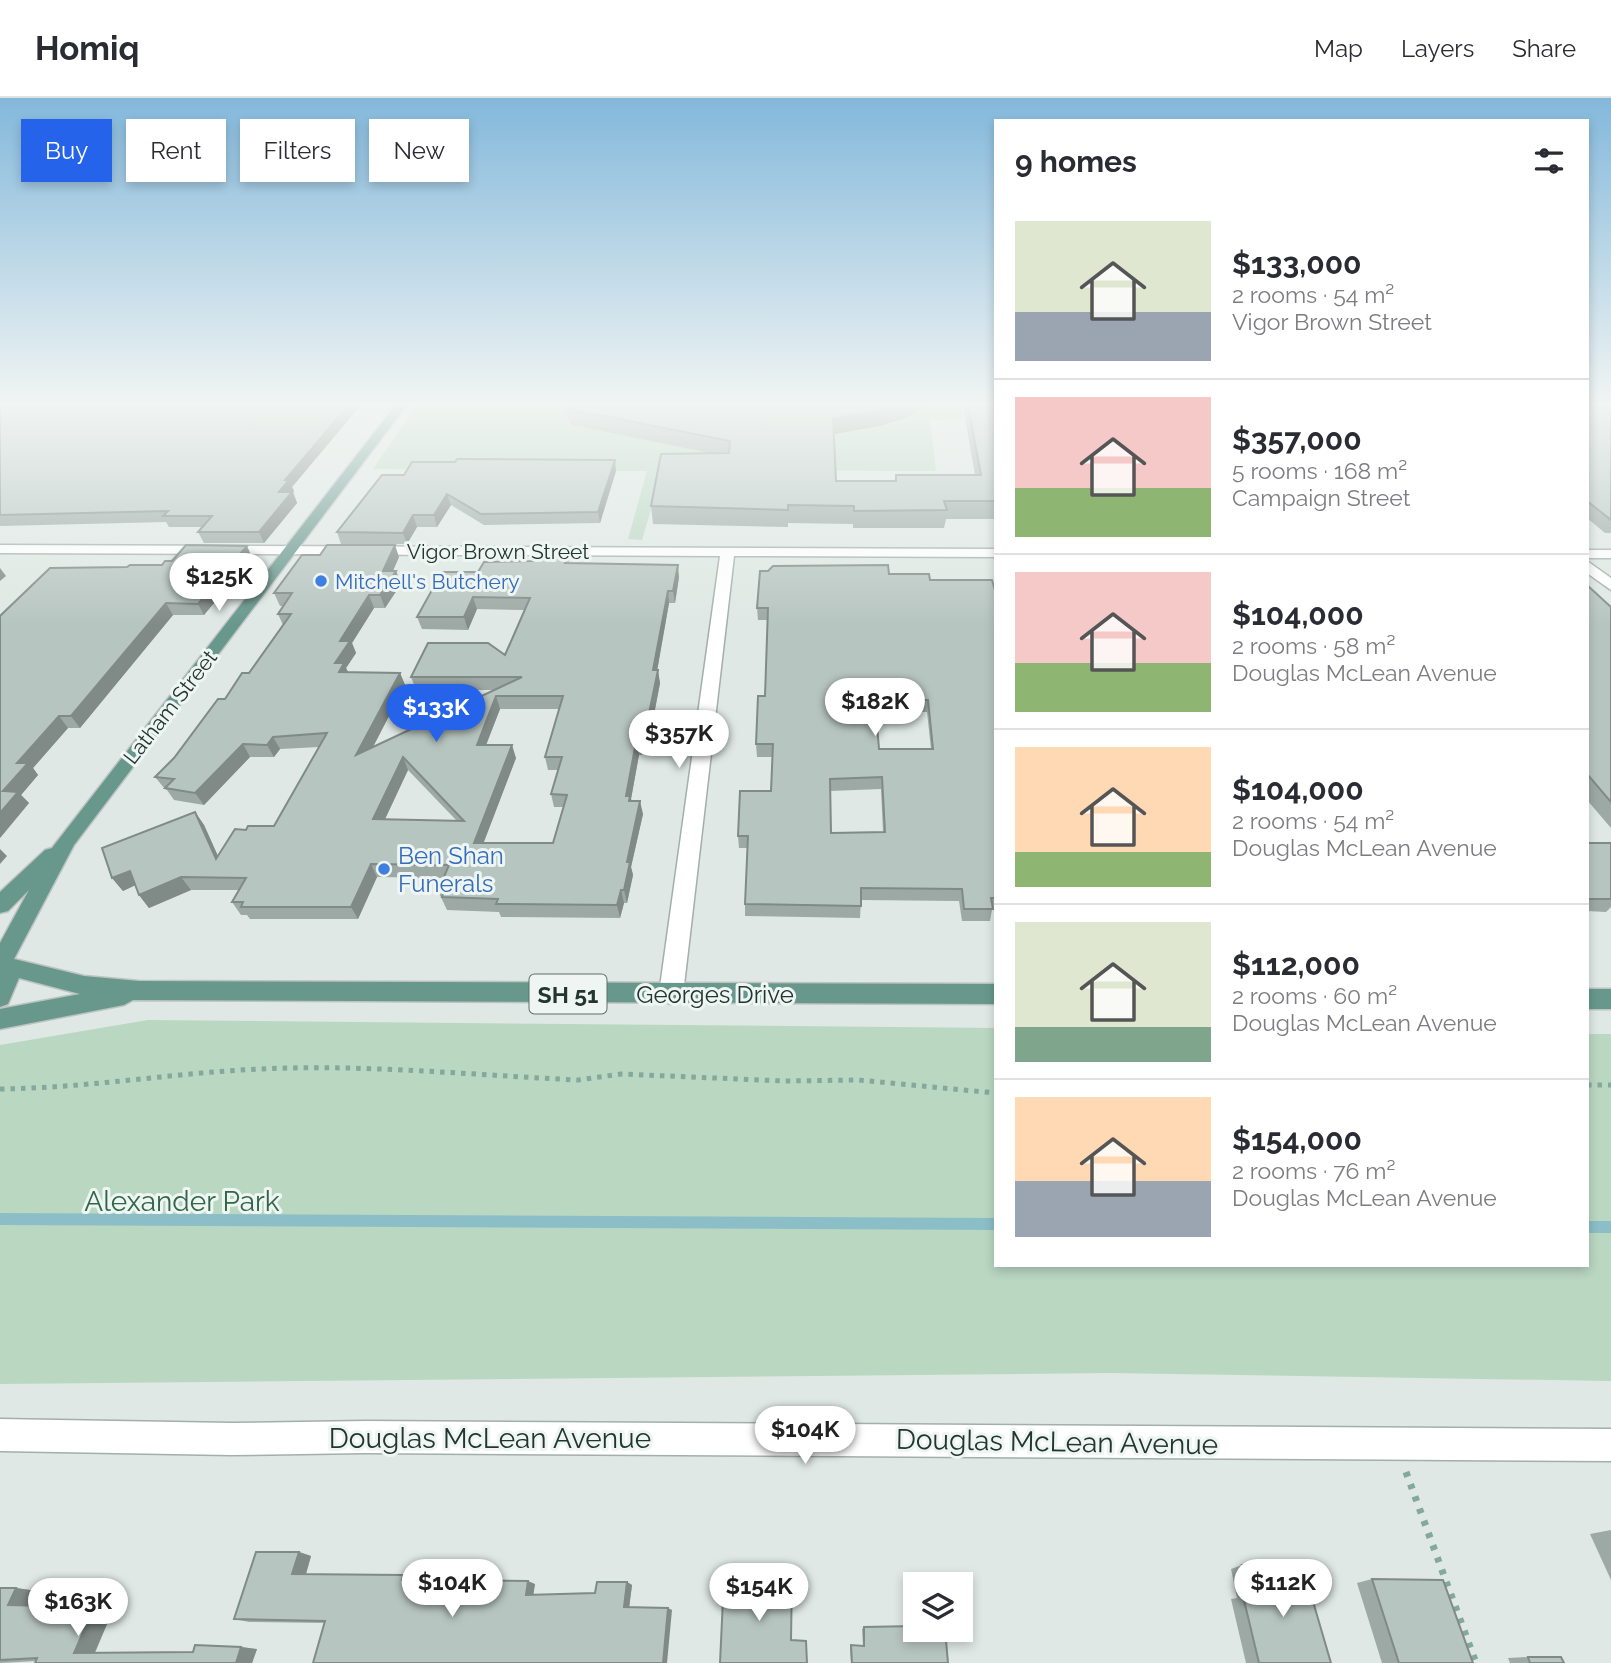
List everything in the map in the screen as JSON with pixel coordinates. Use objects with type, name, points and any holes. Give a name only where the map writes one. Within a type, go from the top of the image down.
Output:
[{"type":"main road","name":"Latham Street","points":[[0,905],[66,841],[345,479]]},
{"type":"main road","name":"Latham Street","points":[[0,997],[8,976],[2,963],[66,841]]},
{"type":"main road","name":"Georges Drive","points":[[2,963],[84,985],[139,991],[994,994]]},
{"type":"main road","name":"Georges Drive","points":[[0,1020],[139,991]]},
{"type":"main road","points":[[1589,999],[1611,999]]},
{"type":"street","name":"Vigor Brown Street","points":[[0,549],[994,553]]},
{"type":"street","points":[[671,994],[728,551]]},
{"type":"street","points":[[1589,554],[1611,554]]},
{"type":"street","points":[[1589,567],[1611,586]]},
{"type":"street","name":"Douglas McLean Avenue","points":[[0,1435],[231,1439],[379,1437],[1611,1445]]},
{"type":"path","points":[[0,1089],[40,1090],[197,1072],[296,1068],[578,1080],[621,1074],[784,1081],[858,1080],[994,1093]]},
{"type":"path","points":[[1589,1085],[1611,1085]]},
{"type":"path","points":[[1395,1445],[1476,1663]]},
{"type":"green space","points":[[645,479],[660,479],[642,540],[628,539]]},
{"type":"green space","name":"Alexander Park","points":[[148,1020],[994,1028],[994,1267],[1589,1267],[1589,1034],[1611,1034],[1611,1381],[1110,1373],[0,1384],[0,1045]]},
{"type":"building","points":[[0,479],[286,479],[289,480],[279,492],[292,492],[259,532],[198,532],[212,516],[163,516],[168,511],[0,515]]},
{"type":"building","points":[[379,479],[609,479],[598,512],[481,514],[447,494],[434,515],[413,515],[403,533],[337,532]]},
{"type":"building","points":[[656,479],[994,479],[994,501],[944,501],[947,510],[854,511],[854,506],[788,505],[788,510],[651,506]]},
{"type":"building","points":[[1589,479],[1611,479],[1611,520],[1589,503]]},
{"type":"building","points":[[186,545],[247,546],[198,604],[166,603],[71,716],[59,716],[17,763],[28,763],[3,791],[18,792],[0,813],[0,616],[50,568],[162,565],[165,561],[172,561]]},
{"type":"building","points":[[327,545],[395,545],[383,571],[396,571],[380,595],[369,595],[340,641],[350,641],[335,663],[344,663],[339,672],[400,673],[356,755],[522,677],[411,677],[428,643],[488,643],[505,655],[530,598],[473,597],[464,617],[417,617],[442,572],[478,572],[484,562],[533,561],[535,556],[568,556],[565,563],[678,565],[673,591],[668,591],[653,670],[658,670],[645,733],[642,734],[640,742],[636,742],[626,796],[630,796],[629,801],[640,801],[624,890],[621,890],[617,905],[496,904],[498,899],[442,897],[444,891],[438,891],[449,865],[371,864],[351,907],[241,907],[243,902],[232,902],[246,878],[181,877],[139,895],[130,871],[112,878],[102,848],[195,812],[216,859],[235,829],[274,826],[327,733],[273,737],[267,745],[243,744],[195,793],[165,788],[174,779],[155,777],[174,758],[218,699],[225,699],[242,673],[249,673],[291,614],[278,614],[292,593],[274,593],[302,555],[320,555]],"holes":[[[496,696],[563,696],[545,757],[562,757],[551,794],[567,795],[553,843],[474,843],[512,745],[477,745]],[[403,757],[464,821],[373,819]]]},
{"type":"building","points":[[888,565],[889,574],[929,574],[930,580],[992,580],[993,909],[964,909],[962,889],[861,888],[861,906],[745,904],[748,836],[738,836],[740,791],[771,791],[773,744],[756,744],[758,696],[765,696],[768,608],[757,608],[760,571],[768,571],[773,566]],"holes":[[[875,700],[928,700],[933,749],[879,749]],[[882,777],[885,832],[831,833],[830,779]]]},
{"type":"building","points":[[1589,587],[1611,607],[1611,802],[1589,776]]},
{"type":"building","points":[[1589,843],[1611,843],[1611,899],[1589,899]]},
{"type":"building","points":[[256,1552],[299,1552],[292,1574],[403,1575],[402,1580],[528,1581],[526,1595],[595,1593],[597,1582],[627,1582],[624,1607],[668,1608],[663,1663],[313,1663],[325,1621],[234,1619]]},
{"type":"building","points":[[1242,1565],[1273,1565],[1277,1581],[1307,1581],[1331,1663],[1259,1663],[1243,1596],[1250,1597]]},
{"type":"building","points":[[724,1578],[792,1578],[791,1640],[806,1641],[807,1663],[720,1663]]},
{"type":"building","points":[[1372,1579],[1443,1580],[1473,1663],[1399,1663]]},
{"type":"building","points":[[0,1588],[16,1588],[8,1605],[94,1607],[74,1653],[193,1652],[195,1645],[241,1647],[236,1663],[35,1663],[37,1658],[0,1660]]},
{"type":"building","points":[[903,1626],[903,1642],[946,1642],[948,1663],[852,1663],[851,1645],[864,1646],[864,1627]]},
{"type":"building","points":[[1528,1657],[1561,1657],[1564,1663],[1530,1663]]},
{"type":"waterway","points":[[0,1219],[994,1224]]},
{"type":"waterway","points":[[1589,1227],[1611,1227]]},
{"type":"place","name":"Mitchell's Butchery","points":[[321,581]]},
{"type":"place","name":"Ben Shan Funerals","points":[[384,869]]}]
